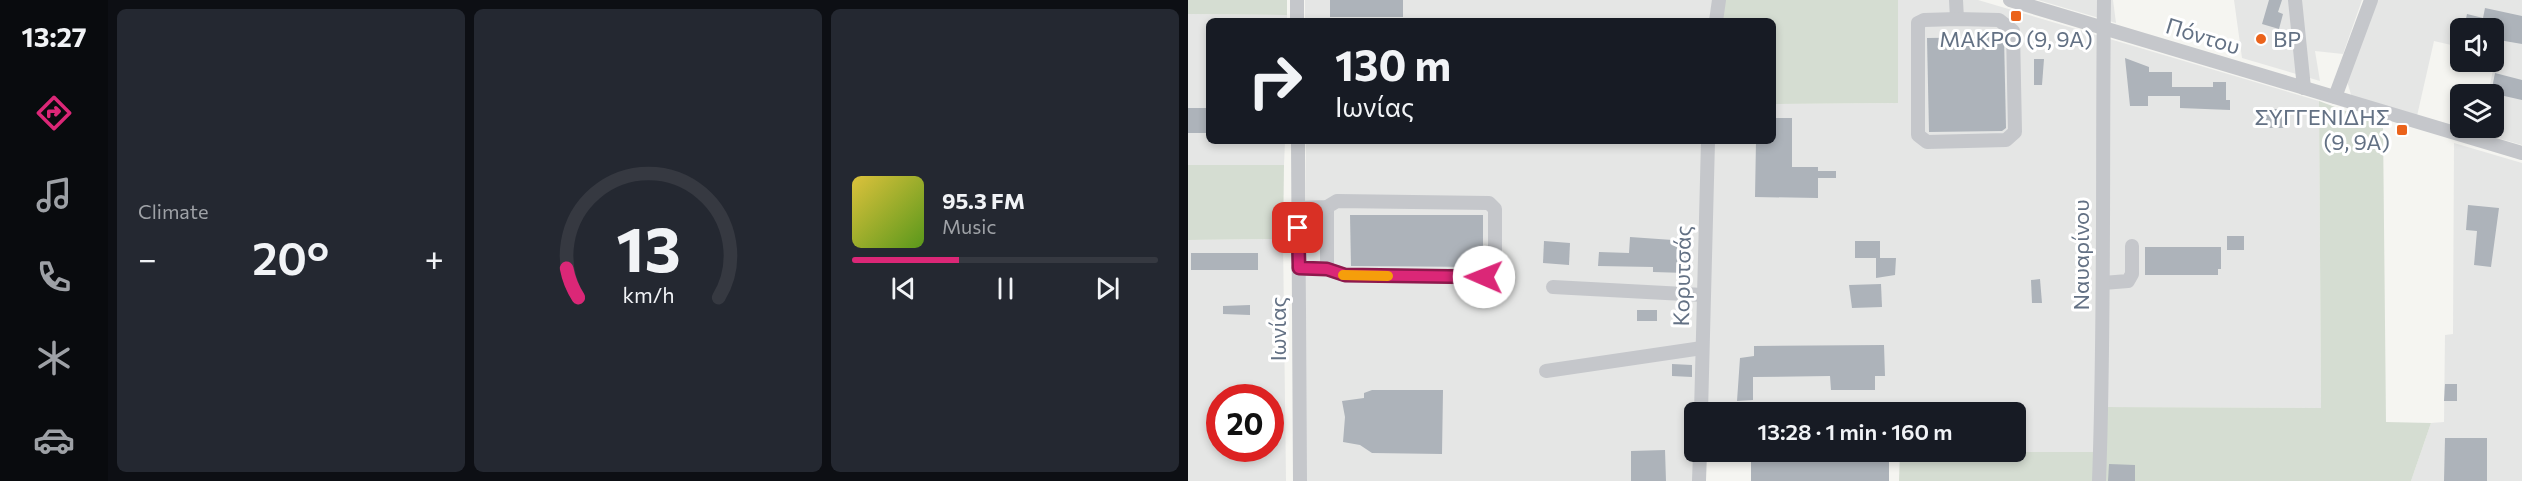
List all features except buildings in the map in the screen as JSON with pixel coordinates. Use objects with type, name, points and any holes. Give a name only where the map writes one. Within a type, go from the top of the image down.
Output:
[{"type":"street","points":[[1297,0],[1297,18]]},
{"type":"street","points":[[1716,18],[1719,0]]},
{"type":"street","points":[[1956,0],[1957,19]]},
{"type":"street","name":"Ναυαρίνου","points":[[2099,481],[2103,284],[2104,0]]},
{"type":"street","points":[[2295,0],[2304,88]]},
{"type":"street","points":[[2335,97],[2371,0]]},
{"type":"street","name":"Πόντου","points":[[2016,1],[2522,153]]},
{"type":"street","points":[[1957,19],[1999,20],[2013,31],[2015,132],[2006,140],[1927,142],[1918,135],[1918,23],[1924,20],[1957,19]]},
{"type":"street","name":"Ιωνίας","points":[[1298,144],[1300,481]]},
{"type":"street","name":"Κορυτσάς","points":[[1701,402],[1702,295],[1708,144]]},
{"type":"street","points":[[1298,208],[1326,207],[1337,201],[1484,201],[1495,209],[1495,265],[1489,276],[1345,275],[1327,269],[1299,268]]},
{"type":"street","points":[[1326,207],[1327,269]]},
{"type":"street","points":[[2103,284],[2128,281],[2132,274],[2132,246]]},
{"type":"street","points":[[1554,287],[1702,295]]},
{"type":"street","points":[[1546,371],[1702,348]]},
{"type":"street","points":[[1700,462],[1700,481]]},
{"type":"shaded area","points":[[1188,0],[1287,0],[1287,15],[1188,14]]},
{"type":"shaded area","points":[[1305,0],[1725,0],[1722,18],[1305,18]]},
{"type":"shaded area","points":[[1725,0],[1898,0],[1898,103],[1776,104],[1776,18],[1722,18]]},
{"type":"shaded area","points":[[1898,0],[1978,0],[2319,101],[2321,408],[2105,407],[2103,452],[2026,452],[2026,402],[1684,402],[1684,462],[1698,462],[1705,481],[1306,481],[1306,144],[1776,144],[1776,104],[1898,103]]},
{"type":"shaded area","points":[[2038,0],[2113,0],[2116,23]]},
{"type":"shaded area","points":[[2234,0],[2362,0],[2343,54],[2315,51],[2320,81],[2242,58]]},
{"type":"shaded area","points":[[2372,0],[2522,0],[2522,145],[2498,138],[2504,138],[2504,84],[2490,84],[2493,72],[2504,72],[2504,18],[2450,18],[2450,45],[2434,41],[2417,116],[2352,98],[2347,81]]},
{"type":"shaded area","points":[[1188,14],[1287,15],[1287,18],[1206,18],[1206,144],[1285,144],[1284,165],[1188,165]]},
{"type":"shaded area","points":[[2319,101],[2383,125],[2386,422],[2431,423],[2411,481],[1899,481],[1900,462],[2026,462],[2026,452],[2103,452],[2104,407],[2321,408]]},
{"type":"shaded area","points":[[2454,143],[2522,163],[2522,481],[2411,481],[2431,423],[2444,422],[2445,335],[2453,334]]},
{"type":"shaded area","points":[[1188,165],[1284,165],[1283,239],[1188,240]]},
{"type":"shaded area","points":[[1283,239],[1286,481],[1188,481],[1188,240]]},
{"type":"slow traffic","points":[[1343,275],[1388,276]]},
{"type":"place","name":"ΜΑΚΡΟ (9, 9Α)","points":[[2016,16]]},
{"type":"place","name":"BP","points":[[2261,39]]},
{"type":"place","name":"ΣΥΓΓΕΝΙΔΗΣ (9, 9Α)","points":[[2402,130]]},
{"type":"route","points":[[1298,228],[1299,268],[1327,269],[1345,275],[1484,277]]}]
